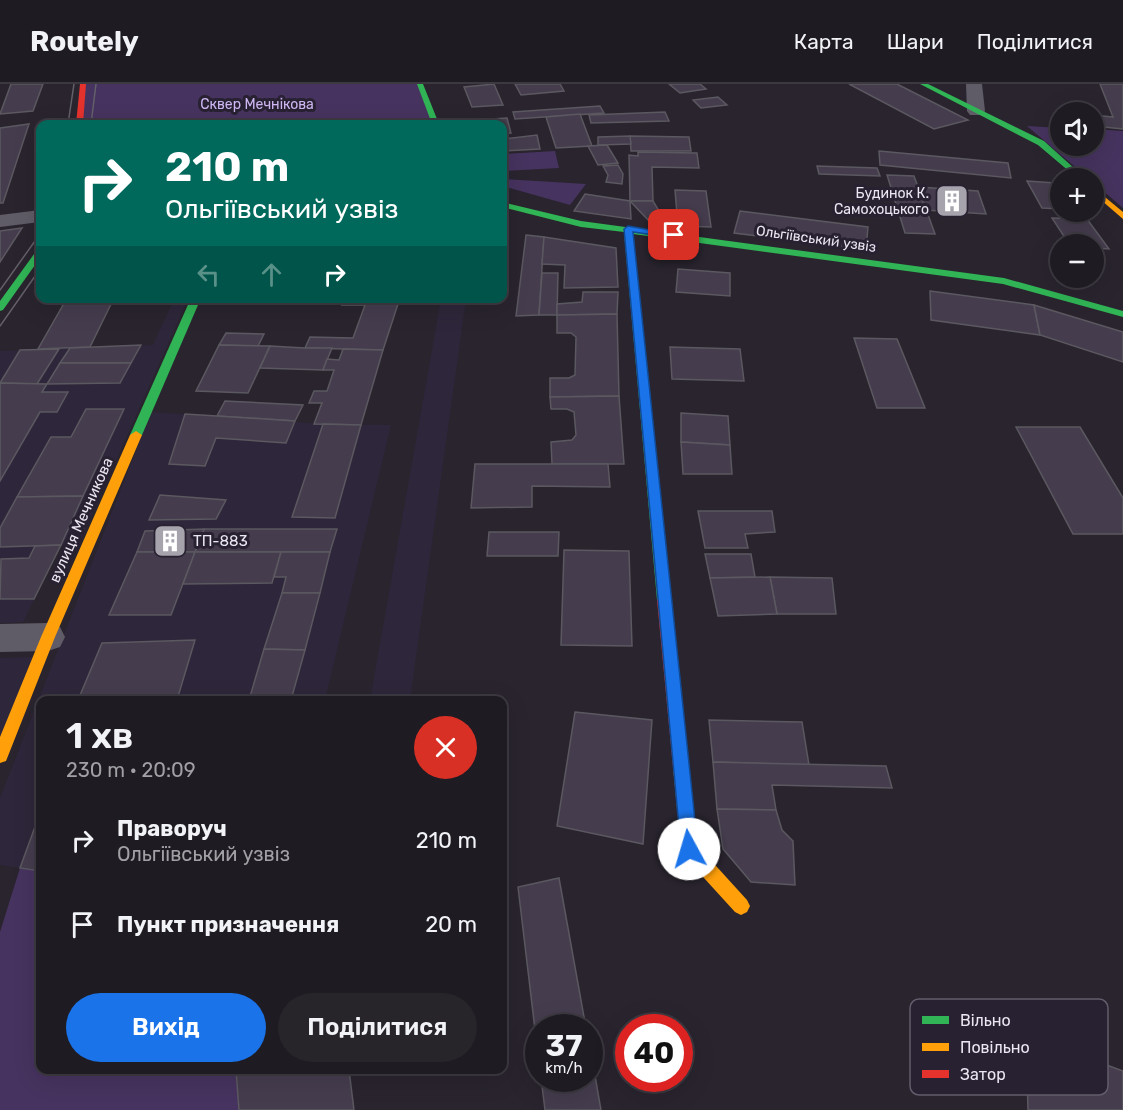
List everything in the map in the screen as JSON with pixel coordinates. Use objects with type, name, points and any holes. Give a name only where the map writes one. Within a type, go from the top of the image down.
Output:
[{"type":"street","points":[[78,120],[83,84]]},
{"type":"street","points":[[423,84],[435,120]]},
{"type":"street","points":[[922,84],[1041,143],[1070,168]]},
{"type":"street","points":[[975,84],[976,111]]},
{"type":"street","points":[[1104,199],[1123,216]]},
{"type":"street","name":"Ольгіївський узвіз","points":[[507,205],[581,224],[1004,281],[1123,314]]},
{"type":"street","points":[[0,221],[36,216]]},
{"type":"street","points":[[628,229],[689,849],[741,906]]},
{"type":"street","points":[[0,308],[36,258]]},
{"type":"street","name":"вулиця Мечникова","points":[[0,756],[48,637],[194,303]]},
{"type":"street","points":[[0,638],[48,637]]},
{"type":"shaded area","points":[[172,303],[186,303],[79,544],[61,545],[23,622],[0,623],[0,351],[153,345]]},
{"type":"shaded area","points":[[440,303],[465,303],[411,696],[371,696]]},
{"type":"shaded area","points":[[151,412],[323,424],[391,425],[326,696],[40,696]]},
{"type":"shaded area","points":[[33,657],[0,738],[0,658]]},
{"type":"shaded area","points":[[36,706],[36,870],[0,865],[0,798]]},
{"type":"green space","name":"Сквер Мечнікова","points":[[83,84],[420,84],[434,120],[79,120]]},
{"type":"green space","points":[[1027,126],[1050,127],[1050,146]]},
{"type":"green space","points":[[1104,130],[1123,131],[1123,208],[1104,192],[1104,168],[1076,168],[1062,156],[1104,156]]},
{"type":"green space","points":[[555,151],[559,168],[507,171],[507,154]]},
{"type":"green space","points":[[507,179],[586,184],[570,205],[507,187]]},
{"type":"green space","points":[[20,868],[36,870],[36,1074],[236,1074],[239,1110],[0,1110],[0,932]]},
{"type":"building","points":[[11,84],[43,84],[33,111],[0,114]]},
{"type":"building","points":[[494,84],[503,105],[472,107],[464,87]]},
{"type":"building","points":[[515,84],[560,84],[564,91],[521,95]]},
{"type":"building","points":[[669,84],[700,84],[706,89],[680,93]]},
{"type":"building","points":[[849,84],[897,84],[968,120],[934,129]]},
{"type":"building","points":[[1100,84],[1123,84],[1123,129],[1104,127],[1104,116],[1113,117]]},
{"type":"building","points":[[718,97],[727,105],[701,108],[693,100]]},
{"type":"building","points":[[600,106],[604,113],[515,119],[513,112]]},
{"type":"building","points":[[665,112],[669,121],[591,123],[589,115]]},
{"type":"building","points":[[580,114],[592,146],[556,148],[546,117]]},
{"type":"building","points":[[507,118],[511,133],[507,133],[507,120],[477,120]]},
{"type":"building","points":[[29,124],[3,203],[0,203],[0,128]]},
{"type":"building","points":[[537,135],[540,149],[507,151],[507,139]]},
{"type":"building","points":[[630,136],[689,137],[691,151],[631,151]]},
{"type":"building","points":[[630,136],[631,144],[598,145],[598,137]]},
{"type":"building","points":[[607,145],[618,163],[598,165],[588,146]]},
{"type":"building","points":[[879,151],[1008,163],[1011,178],[880,165]]},
{"type":"building","points":[[638,152],[697,153],[699,168],[652,167],[653,201],[630,201],[629,155],[638,156]]},
{"type":"building","points":[[618,165],[623,174],[622,184],[606,182],[608,175],[603,166]]},
{"type":"building","points":[[817,166],[877,168],[880,176],[819,174]]},
{"type":"building","points":[[887,175],[914,176],[935,234],[905,233]]},
{"type":"building","points":[[1027,181],[1050,183],[1050,208],[1042,208]]},
{"type":"building","name":"Будинок К. Самохоцького","points":[[919,187],[978,191],[986,214],[925,210]]},
{"type":"building","points":[[675,190],[706,191],[711,227],[678,226]]},
{"type":"building","points":[[585,194],[630,201],[631,219],[574,211]]},
{"type":"building","points":[[630,201],[653,201],[667,224],[650,222]]},
{"type":"building","points":[[740,211],[868,227],[866,250],[734,233]]},
{"type":"building","points":[[1055,222],[1089,222],[1098,234],[1062,234]]},
{"type":"building","points":[[22,228],[0,262],[0,231]]},
{"type":"building","points":[[526,235],[544,237],[539,315],[516,316]]},
{"type":"building","points":[[544,237],[616,248],[618,287],[564,288],[565,265],[542,264]]},
{"type":"building","points":[[678,269],[730,273],[730,296],[676,292]]},
{"type":"building","points":[[542,273],[558,273],[557,315],[539,315]]},
{"type":"building","points":[[930,291],[1034,305],[1040,335],[931,320]]},
{"type":"building","points":[[583,292],[618,292],[617,314],[557,315],[557,304],[582,302]]},
{"type":"building","points":[[64,303],[112,303],[90,347],[38,349]]},
{"type":"building","points":[[343,303],[398,303],[383,350],[305,348],[310,337],[353,338],[365,305],[342,305]]},
{"type":"building","points":[[1034,305],[1123,332],[1123,362],[1040,335]]},
{"type":"building","points":[[617,314],[619,396],[550,397],[550,378],[569,378],[575,375],[576,337],[571,333],[557,333],[557,315]]},
{"type":"building","points":[[226,333],[264,334],[258,346],[219,345]]},
{"type":"building","points":[[854,338],[897,339],[925,408],[877,408]]},
{"type":"building","points":[[141,345],[131,363],[60,363],[70,348]]},
{"type":"building","points":[[219,345],[270,346],[248,393],[196,391]]},
{"type":"building","points":[[270,346],[332,348],[323,370],[260,368]]},
{"type":"building","points":[[670,347],[740,349],[744,381],[672,379]]},
{"type":"building","points":[[59,349],[37,384],[0,383],[20,350]]},
{"type":"building","points":[[343,349],[383,350],[361,425],[314,424],[322,403],[309,403],[314,391],[327,391],[334,370],[323,370],[327,359],[339,360]]},
{"type":"building","points":[[60,363],[131,363],[120,383],[47,384]]},
{"type":"building","points":[[0,383],[47,384],[42,392],[68,392],[57,412],[40,412],[0,481]]},
{"type":"building","points":[[619,396],[624,464],[552,464],[551,442],[572,440],[576,435],[574,412],[567,409],[551,409],[550,397]]},
{"type":"building","points":[[225,401],[303,405],[295,421],[217,416]]},
{"type":"building","points":[[86,409],[124,409],[83,496],[17,497],[51,437],[71,437]]},
{"type":"building","points":[[681,413],[728,416],[730,445],[681,442]]},
{"type":"building","points":[[185,414],[295,421],[286,443],[216,438],[205,466],[169,464]]},
{"type":"building","points":[[323,424],[361,425],[335,518],[292,517]]},
{"type":"building","points":[[1016,427],[1080,427],[1123,498],[1123,534],[1073,534]]},
{"type":"building","points":[[681,442],[730,445],[732,474],[683,474]]},
{"type":"building","points":[[475,464],[608,464],[610,487],[532,486],[532,507],[471,508]]},
{"type":"building","points":[[160,495],[226,500],[216,519],[149,520]]},
{"type":"building","points":[[83,496],[61,545],[0,547],[0,528],[17,497]]},
{"type":"building","points":[[698,511],[772,511],[775,532],[745,534],[748,548],[705,548]]},
{"type":"building","points":[[204,529],[337,529],[330,552],[195,552]]},
{"type":"building","name":"ТП-883","points":[[204,529],[195,552],[137,552],[145,531]]},
{"type":"building","points":[[489,532],[559,532],[558,556],[487,556]]},
{"type":"building","points":[[61,545],[34,599],[0,599],[1,559],[29,558],[35,546]]},
{"type":"building","points":[[564,550],[629,551],[632,646],[561,645]]},
{"type":"building","points":[[137,552],[195,552],[171,615],[109,615]]},
{"type":"building","points":[[195,552],[281,552],[272,583],[183,584]]},
{"type":"building","points":[[281,552],[330,552],[320,593],[282,593],[286,577],[274,577]]},
{"type":"building","points":[[705,554],[751,554],[755,577],[710,578]]},
{"type":"building","points":[[770,577],[832,578],[836,614],[777,614]]},
{"type":"building","points":[[770,577],[777,614],[718,616],[710,578]]},
{"type":"building","points":[[282,593],[320,593],[305,650],[264,649]]},
{"type":"building","points":[[195,640],[178,696],[80,696],[102,643]]},
{"type":"building","points":[[264,649],[305,650],[292,696],[250,696]]},
{"type":"building","points":[[575,712],[652,720],[643,844],[557,826]]},
{"type":"building","points":[[709,720],[802,722],[809,765],[713,762]]},
{"type":"building","points":[[713,762],[886,766],[892,788],[772,785],[776,810],[717,809]]},
{"type":"building","points":[[717,809],[776,810],[782,830],[793,841],[795,885],[751,882],[723,849]]},
{"type":"building","points":[[36,824],[36,870],[20,868]]},
{"type":"building","points":[[559,878],[583,1014],[533,1014],[518,887]]},
{"type":"building","points":[[1108,1065],[1123,1071],[1123,1110],[1028,1110],[1028,1095],[1108,1095]]},
{"type":"building","points":[[236,1074],[350,1074],[354,1110],[239,1110]]},
{"type":"building","points":[[543,1092],[598,1092],[601,1110],[545,1110]]},
{"type":"tram line","points":[[69,120],[74,84]]},
{"type":"tram line","points":[[92,120],[96,84]]},
{"type":"tram line","points":[[0,290],[36,240]]},
{"type":"tram line","points":[[0,326],[36,275]]},
{"type":"traffic: fast","points":[[420,84],[434,120]]},
{"type":"traffic: fast","points":[[923,84],[1041,143],[1070,168]]},
{"type":"traffic: fast","points":[[507,205],[581,224],[1004,281],[1123,314]]},
{"type":"traffic: fast","points":[[628,229],[664,600]]},
{"type":"traffic: fast","points":[[0,308],[36,258]]},
{"type":"traffic: fast","points":[[136,435],[194,303]]},
{"type":"traffic: slow","points":[[1104,199],[1123,216]]},
{"type":"traffic: slow","points":[[0,756],[48,637],[136,435]]},
{"type":"traffic: slow","points":[[681,767],[689,849],[741,906]]},
{"type":"traffic: jam","points":[[79,120],[83,84]]},
{"type":"traffic: jam","points":[[664,600],[681,767]]},
{"type":"place","name":"Будинок К. Самохоцького","points":[[952,201]]},
{"type":"place","name":"ТП-883","points":[[170,541]]},
{"type":"route","points":[[674,235],[628,229],[689,849]]}]
